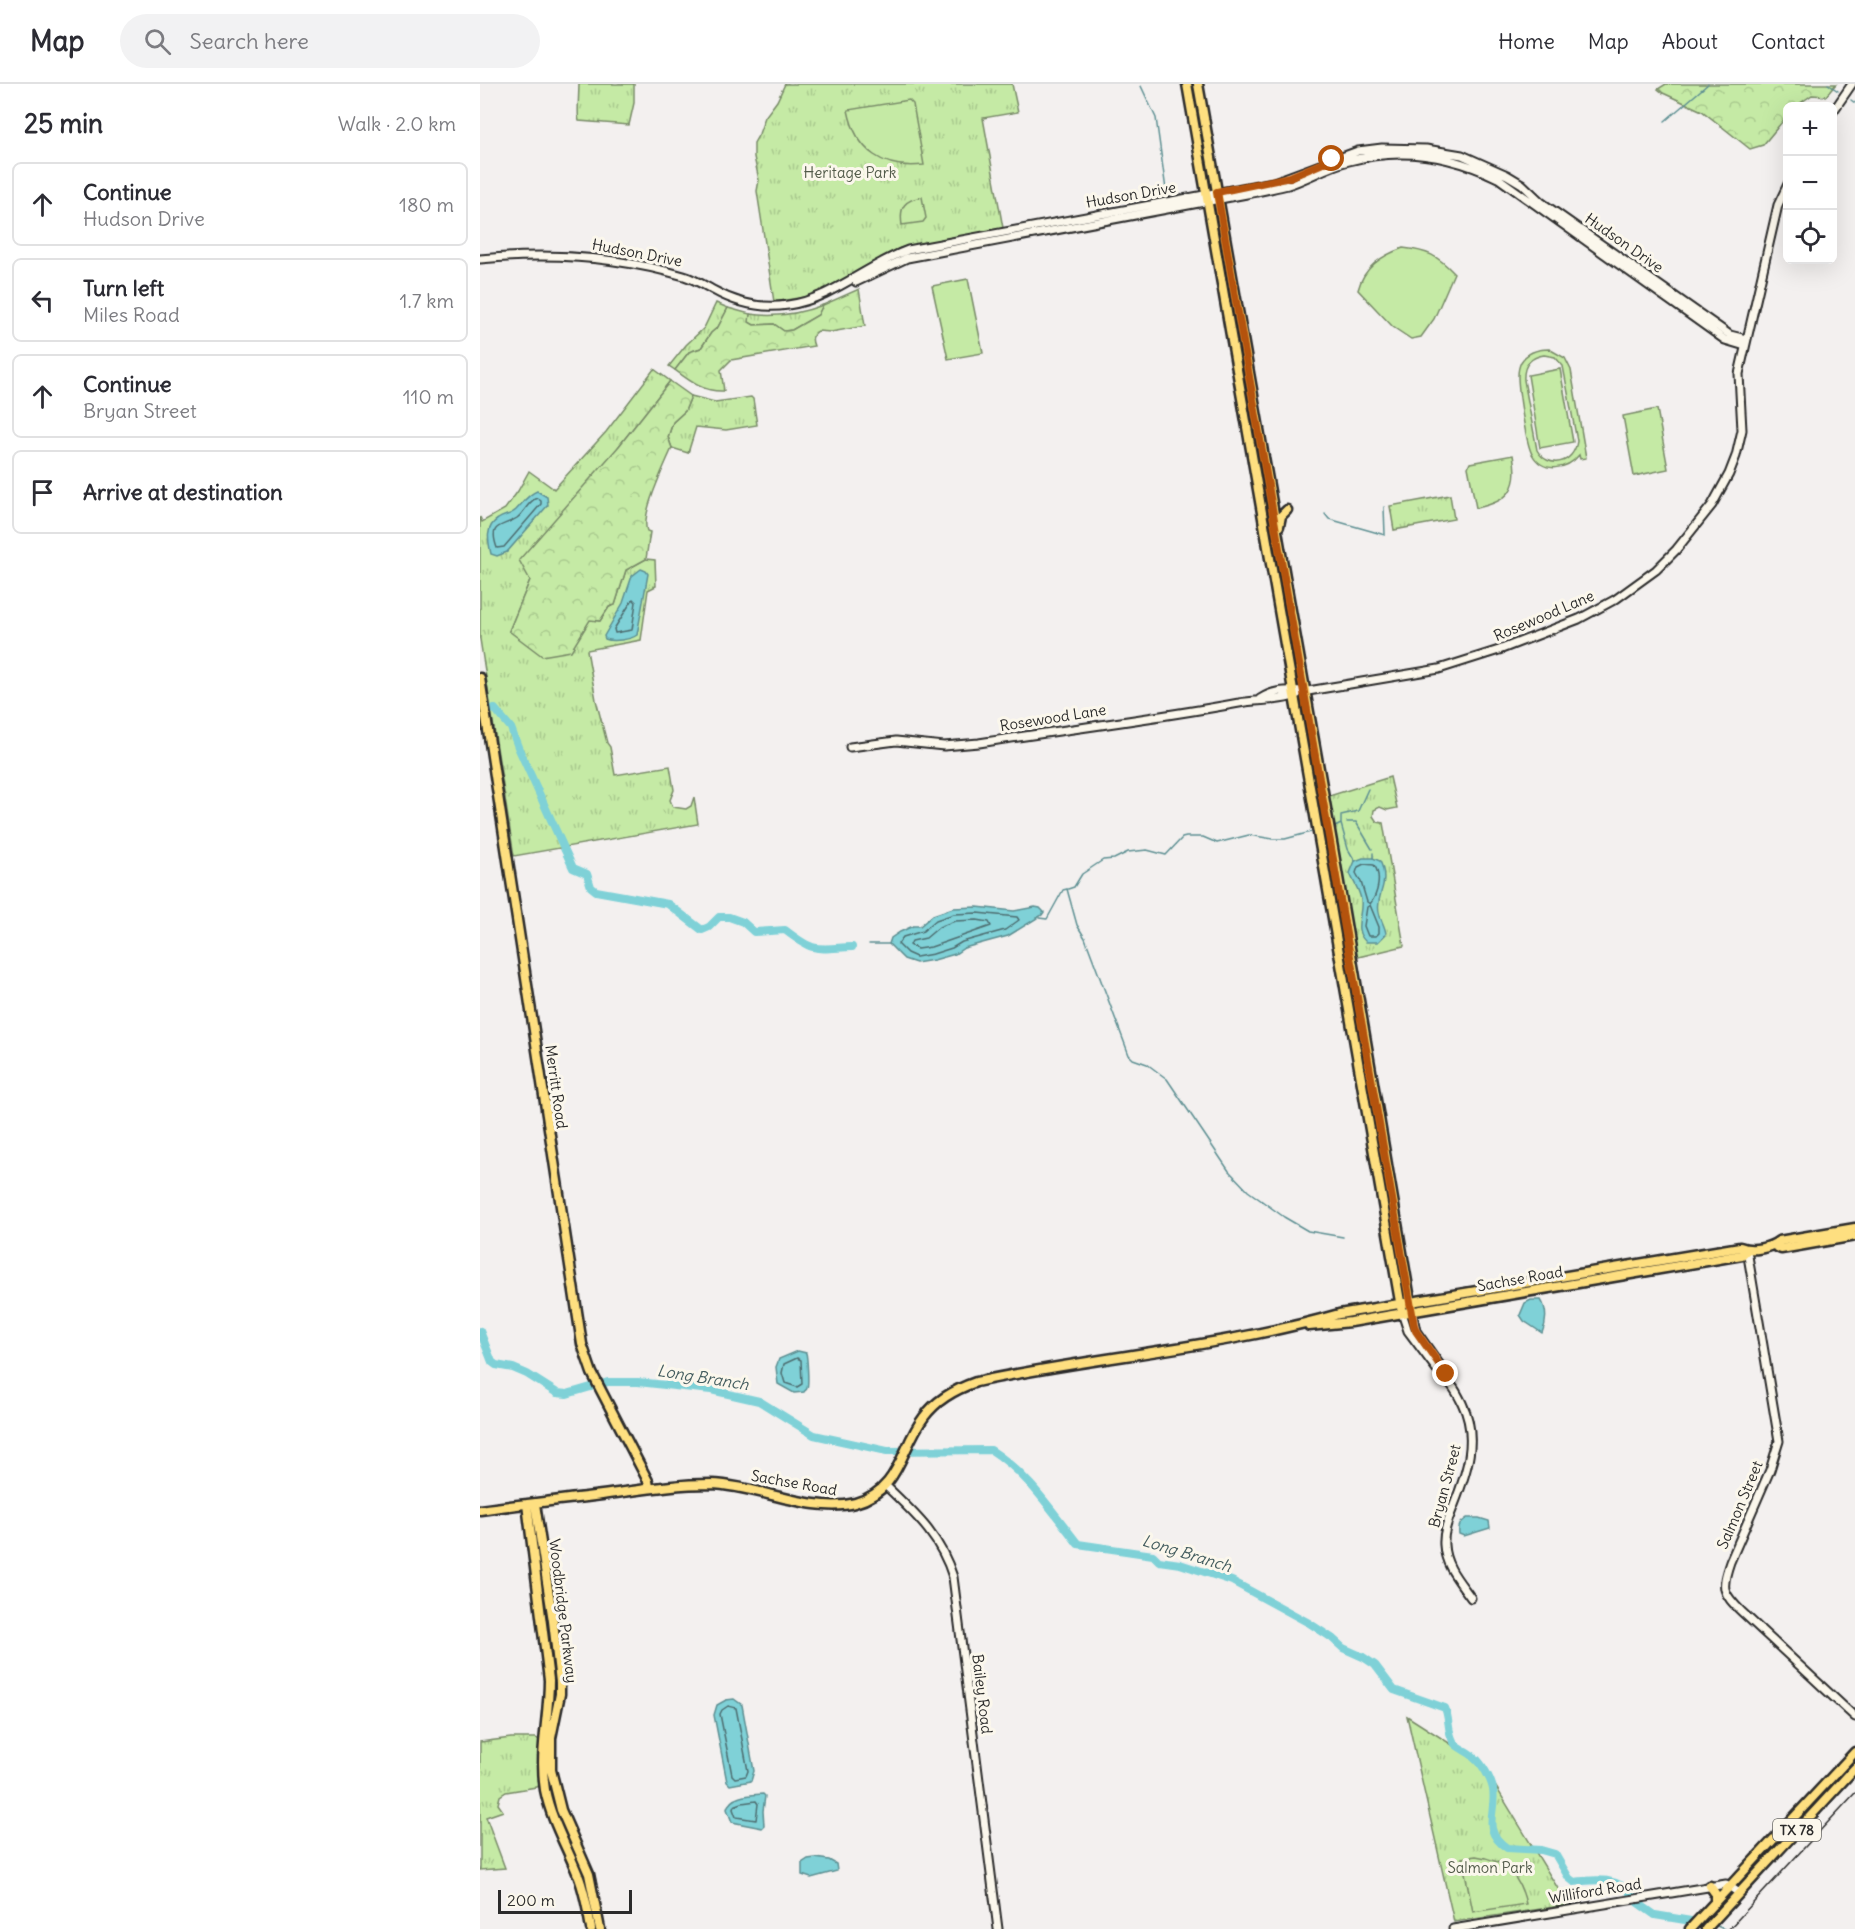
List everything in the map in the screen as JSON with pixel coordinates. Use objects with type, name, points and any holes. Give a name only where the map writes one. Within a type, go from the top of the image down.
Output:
[{"type":"main road","points":[[1187,84],[1370,1130],[1406,1308]]},
{"type":"main road","points":[[1198,84],[1381,1128],[1406,1308]]},
{"type":"main road","points":[[1222,282],[1232,281]]},
{"type":"main road","points":[[1279,539],[1280,522],[1287,510]]},
{"type":"main road","name":"Merritt Road","points":[[480,678],[582,1344],[592,1373],[649,1487]]},
{"type":"main road","points":[[1321,850],[1333,848]]},
{"type":"main road","points":[[1370,1130],[1381,1128]]},
{"type":"main road","name":"Sachse Road","points":[[480,1510],[671,1484],[714,1484],[737,1487],[825,1505],[863,1500],[886,1486],[900,1466],[924,1416],[938,1402],[962,1387],[976,1382],[1296,1326],[1351,1322],[1406,1308],[1742,1255],[1747,1250],[1773,1245],[1779,1240],[1855,1228]]},
{"type":"main road","name":"Sachse Road","points":[[1773,1245],[1781,1249],[1855,1236]]},
{"type":"main road","name":"Woodbridge Parkway","points":[[531,1504],[549,1680],[542,1755],[546,1790],[556,1824],[579,1877],[591,1929]]},
{"type":"main road","name":"Woodbridge Parkway","points":[[531,1504],[554,1620],[560,1682],[560,1694],[551,1738],[551,1770],[561,1810],[589,1874],[600,1929]]},
{"type":"main road","name":"TX 78","points":[[1690,1929],[1855,1752]]},
{"type":"main road","name":"TX 78","points":[[1706,1929],[1855,1768]]},
{"type":"main road","points":[[1710,1886],[1715,1902]]},
{"type":"street","points":[[1837,107],[1852,84]]},
{"type":"street","name":"Hudson Drive","points":[[480,264],[552,259],[607,264],[677,278],[740,306],[760,310],[790,309],[812,304],[907,258],[1218,196],[1288,185],[1348,161],[1370,156],[1407,154],[1455,161],[1480,169],[1511,186],[1537,207],[1725,340],[1745,342]]},
{"type":"street","name":"Rosewood Lane","points":[[850,747],[896,741],[944,746],[979,743],[1202,710],[1260,699],[1268,693],[1294,693],[1438,669],[1469,661],[1579,619],[1635,586],[1676,550],[1698,524],[1712,505],[1737,456],[1742,430],[1739,374],[1778,205],[1783,194]]},
{"type":"street","name":"Hudson Drive","points":[[480,259],[556,255],[613,260],[687,276],[737,301],[752,305],[779,306],[814,298],[908,250],[1208,198]]},
{"type":"street","name":"Salmon Street","points":[[1747,1250],[1779,1441],[1770,1470],[1730,1562],[1724,1589],[1727,1598],[1855,1717]]},
{"type":"street","name":"Bryan Street","points":[[1406,1308],[1408,1331],[1460,1397],[1470,1424],[1471,1451],[1446,1524],[1444,1543],[1446,1558],[1453,1573],[1471,1598]]},
{"type":"street","name":"Bailey Road","points":[[886,1486],[934,1536],[945,1553],[953,1577],[998,1929]]},
{"type":"street","name":"Williford Road","points":[[1453,1929],[1710,1886],[1726,1884],[1731,1886]]},
{"type":"street","points":[[1731,1886],[1739,1893]]},
{"type":"green space","points":[[579,84],[634,84],[634,103],[629,125],[579,121]]},
{"type":"green space","name":"Heritage Park","points":[[785,84],[1012,84],[1018,112],[983,118],[1003,228],[900,248],[825,289],[804,297],[774,302],[757,191],[759,180],[754,157],[754,143],[765,117],[777,101]]},
{"type":"green space","points":[[1666,84],[1836,84],[1826,96],[1812,95],[1802,102],[1783,102],[1783,121],[1763,145],[1750,149],[1702,111],[1658,89]]},
{"type":"green space","points":[[909,100],[913,104],[924,165],[896,164],[874,155],[857,137],[848,110]]},
{"type":"green space","points":[[922,197],[926,218],[923,222],[902,225],[901,213],[904,205]]},
{"type":"green space","points":[[1403,248],[1432,255],[1454,273],[1434,319],[1421,337],[1411,339],[1393,327],[1358,290],[1364,275],[1374,263]]},
{"type":"green space","points":[[968,279],[983,353],[948,359],[932,286]]},
{"type":"green space","points":[[859,289],[865,326],[831,332],[818,331],[813,337],[814,346],[731,360],[721,370],[724,391],[704,388],[675,370],[689,352],[701,348],[718,327],[728,308],[750,314],[749,322],[754,325],[774,324],[784,331],[792,330],[818,315],[823,305]]},
{"type":"green space","points":[[716,303],[728,308],[718,327],[701,348],[689,352],[675,370],[669,366],[704,328]]},
{"type":"green space","points":[[823,305],[818,315],[792,330],[784,331],[774,324],[754,325],[748,322],[750,314],[769,316],[787,314]]},
{"type":"green space","points":[[1545,349],[1565,358],[1571,370],[1586,458],[1580,459],[1579,455],[1568,464],[1555,468],[1542,465],[1532,454],[1525,428],[1518,383],[1519,369],[1523,359],[1533,352]],"holes":[[[1544,355],[1555,357],[1563,366],[1577,441],[1571,455],[1560,462],[1547,460],[1537,450],[1524,380],[1528,363]]]},
{"type":"green space","points":[[654,369],[670,381],[619,446],[530,580],[509,631],[590,620],[600,621],[609,607],[615,605],[626,570],[646,559],[655,560],[656,586],[648,590],[641,640],[587,650],[596,700],[610,747],[615,775],[670,766],[674,790],[670,800],[673,807],[686,809],[691,806],[694,797],[698,824],[514,856],[480,639],[480,517],[482,522],[505,509],[529,471],[554,489],[606,432]]},
{"type":"green space","points":[[1560,369],[1573,442],[1540,448],[1528,375]]},
{"type":"green space","points":[[670,381],[691,396],[685,411],[673,422],[668,437],[672,448],[650,502],[646,524],[647,531],[650,532],[646,559],[626,570],[615,605],[609,607],[600,621],[590,620],[571,651],[542,656],[509,631],[530,580],[519,560],[619,446]]},
{"type":"green space","points":[[691,396],[715,402],[751,397],[757,425],[726,430],[696,427],[688,453],[672,448],[668,437],[673,422],[685,411]]},
{"type":"green space","points":[[1657,409],[1668,469],[1634,476],[1623,416]]},
{"type":"green space","points":[[1513,455],[1515,477],[1509,492],[1496,502],[1476,508],[1468,467],[1470,463]]},
{"type":"green space","points":[[1450,495],[1454,519],[1394,530],[1390,506]]},
{"type":"green space","points":[[1390,777],[1397,808],[1387,810],[1380,807],[1374,810],[1373,816],[1377,822],[1383,823],[1404,946],[1354,958],[1326,797]]},
{"type":"green space","name":"Salmon Park","points":[[1407,1716],[1482,1764],[1568,1905],[1454,1922]]},
{"type":"green space","points":[[511,1738],[539,1740],[542,1786],[506,1792],[500,1796],[498,1804],[503,1811],[486,1817],[505,1868],[480,1870],[480,1742]]},
{"type":"green space","points":[[1476,1856],[1495,1861],[1510,1871],[1520,1885],[1526,1904],[1473,1912],[1462,1858]]},
{"type":"water","points":[[537,491],[547,497],[548,505],[507,552],[497,556],[491,554],[488,539],[491,526],[498,519],[514,512]]},
{"type":"water","points":[[641,569],[648,574],[637,635],[621,640],[605,639],[604,636],[623,603],[632,576]]},
{"type":"water","points":[[1363,858],[1380,861],[1383,869],[1384,877],[1378,906],[1386,934],[1378,942],[1366,942],[1359,927],[1361,900],[1350,873],[1355,861]]},
{"type":"water","points":[[977,907],[1014,911],[1035,907],[1044,912],[1008,936],[964,948],[955,954],[934,960],[916,963],[904,959],[889,944],[891,938],[900,932],[913,926],[920,926],[933,915],[953,908]]},
{"type":"water","points":[[1531,1300],[1541,1300],[1545,1309],[1542,1333],[1524,1321],[1520,1315],[1525,1303]]},
{"type":"water","points":[[798,1351],[806,1353],[808,1385],[804,1392],[794,1393],[778,1384],[776,1367],[779,1359]]},
{"type":"water","points":[[1467,1518],[1489,1521],[1490,1528],[1464,1536],[1459,1534],[1460,1524]]},
{"type":"water","points":[[734,1699],[742,1705],[754,1771],[751,1781],[730,1785],[727,1782],[714,1715],[717,1705]]},
{"type":"water","points":[[763,1794],[765,1796],[764,1826],[762,1828],[732,1822],[727,1809],[732,1801],[737,1798]]},
{"type":"water","points":[[815,1858],[829,1860],[836,1864],[837,1871],[811,1878],[802,1875],[802,1863]]},
{"type":"waterway","points":[[1665,121],[1708,84]]},
{"type":"waterway","points":[[1828,84],[1838,91]]},
{"type":"waterway","points":[[1141,86],[1156,118],[1167,197]]},
{"type":"waterway","points":[[1851,100],[1855,103]]},
{"type":"waterway","points":[[1325,514],[1329,519],[1385,535],[1384,507]]},
{"type":"waterway","points":[[480,711],[495,709],[511,728],[573,868],[587,874],[591,887],[596,891],[668,904],[702,930],[709,927],[719,917],[729,917],[743,922],[754,932],[785,930],[803,943],[816,948],[852,947]]},
{"type":"waterway","points":[[1341,824],[1341,815],[1358,811],[1368,789]]},
{"type":"waterway","points":[[1347,822],[1356,822],[1372,849]]},
{"type":"waterway","points":[[1335,827],[1341,824],[1348,849],[1355,861]]},
{"type":"waterway","points":[[1068,889],[1074,887],[1082,874],[1103,860],[1114,859],[1128,852],[1147,850],[1166,855],[1182,838],[1186,837],[1203,837],[1217,843],[1249,835],[1285,839],[1311,832]]},
{"type":"waterway","points":[[1373,853],[1373,858]]},
{"type":"waterway","points":[[1039,918],[1047,919],[1063,890],[1067,889],[1077,925],[1085,938],[1129,1055],[1147,1064],[1167,1079],[1229,1171],[1248,1191],[1308,1231],[1343,1237]]},
{"type":"waterway","points":[[869,944],[889,944]]},
{"type":"waterway","name":"Long Branch","points":[[480,1331],[492,1362],[527,1374],[557,1393],[567,1394],[608,1382],[638,1382],[711,1390],[759,1401],[814,1435],[887,1451],[991,1450],[1027,1481],[1078,1544],[1153,1555],[1159,1561],[1180,1564],[1232,1581],[1309,1623],[1343,1648],[1375,1665],[1394,1690],[1445,1708],[1452,1740],[1477,1760],[1490,1781],[1494,1798],[1492,1828],[1499,1841],[1507,1848],[1541,1850],[1555,1854],[1569,1878],[1574,1882],[1591,1880],[1614,1882],[1633,1896]]},
{"type":"waterway","name":"Long Branch","points":[[1638,1903],[1655,1915],[1691,1921]]},
{"type":"waterway","name":"Long Branch","points":[[1717,1926],[1724,1929]]},
{"type":"railway","points":[[1729,1929],[1855,1793]]},
{"type":"route","points":[[1332,159],[1274,182],[1217,192],[1333,848],[1414,1325],[1446,1374]]}]
